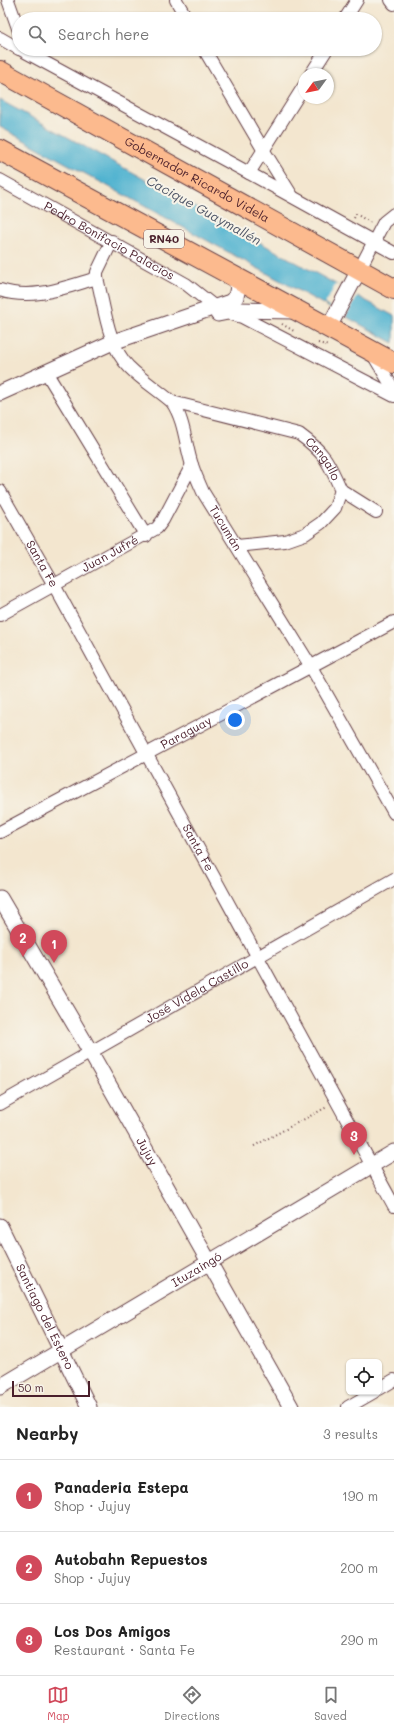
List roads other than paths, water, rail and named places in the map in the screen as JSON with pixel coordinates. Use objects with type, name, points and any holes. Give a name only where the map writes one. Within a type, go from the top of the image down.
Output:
[{"type":"highway","name":"Gobernador Ricardo Videla","points":[[0,71],[394,289]]},
{"type":"highway","name":"RN40","points":[[0,150],[297,311],[333,319],[371,350],[394,363]]},
{"type":"street","points":[[8,0],[12,12]]},
{"type":"street","points":[[176,0],[183,12]]},
{"type":"street","points":[[349,12],[357,0]]},
{"type":"street","points":[[391,0],[394,4]]},
{"type":"street","points":[[0,38],[12,44]]},
{"type":"street","points":[[34,56],[293,197],[394,254]]},
{"type":"street","points":[[208,56],[293,197]]},
{"type":"street","points":[[315,68],[323,56]]},
{"type":"street","points":[[249,173],[298,96]]},
{"type":"street","name":"Pedro Bonifacio Palacios","points":[[0,180],[112,241],[186,284],[220,309],[242,316],[394,396]]},
{"type":"street","points":[[333,319],[384,222],[394,214]]},
{"type":"street","points":[[0,290],[22,294],[38,294],[97,278],[97,272],[112,241]]},
{"type":"street","points":[[0,393],[113,342],[166,324],[173,326],[220,309],[236,297],[238,287],[234,276]]},
{"type":"street","name":"Tucumán","points":[[97,278],[113,342],[118,354],[128,367],[172,402],[180,417],[192,465],[203,492],[310,665],[394,813]]},
{"type":"street","points":[[220,309],[297,311]]},
{"type":"street","points":[[371,350],[394,390]]},
{"type":"street","points":[[46,372],[146,536]]},
{"type":"street","name":"Cangallo","points":[[172,402],[299,434],[315,445],[328,459],[341,490],[335,508],[321,523],[305,534],[285,541],[237,546]]},
{"type":"street","name":"Juan Jufré","points":[[0,615],[146,536],[157,528],[163,520],[192,465]]},
{"type":"street","points":[[341,490],[376,512]]},
{"type":"street","name":"Santa Fe","points":[[0,491],[54,585],[394,1206]]},
{"type":"street","name":"Paraguay","points":[[0,832],[310,665],[394,622]]},
{"type":"street","name":"José Videla Castillo","points":[[0,1104],[394,879]]},
{"type":"street","name":"Jujuy","points":[[0,898],[90,1052],[291,1407]]},
{"type":"street","name":"Ituzaingó","points":[[0,1387],[394,1152]]},
{"type":"street","name":"Santiago del Estero","points":[[0,1226],[89,1407]]},
{"type":"street","points":[[382,1387],[394,1380]]},
{"type":"street","points":[[348,1407],[369,1395]]},
{"type":"water","points":[[0,100],[394,316],[394,343],[0,127]]},
{"type":"place","name":"Autobahn Repuestos","points":[[23,957]]},
{"type":"place","name":"Panaderia Estepa","points":[[54,963]]},
{"type":"place","name":"Los Dos Amigos","points":[[354,1155]]},
{"type":"water label","name":"Cacique Guaymallén","points":[[204,210]]}]
